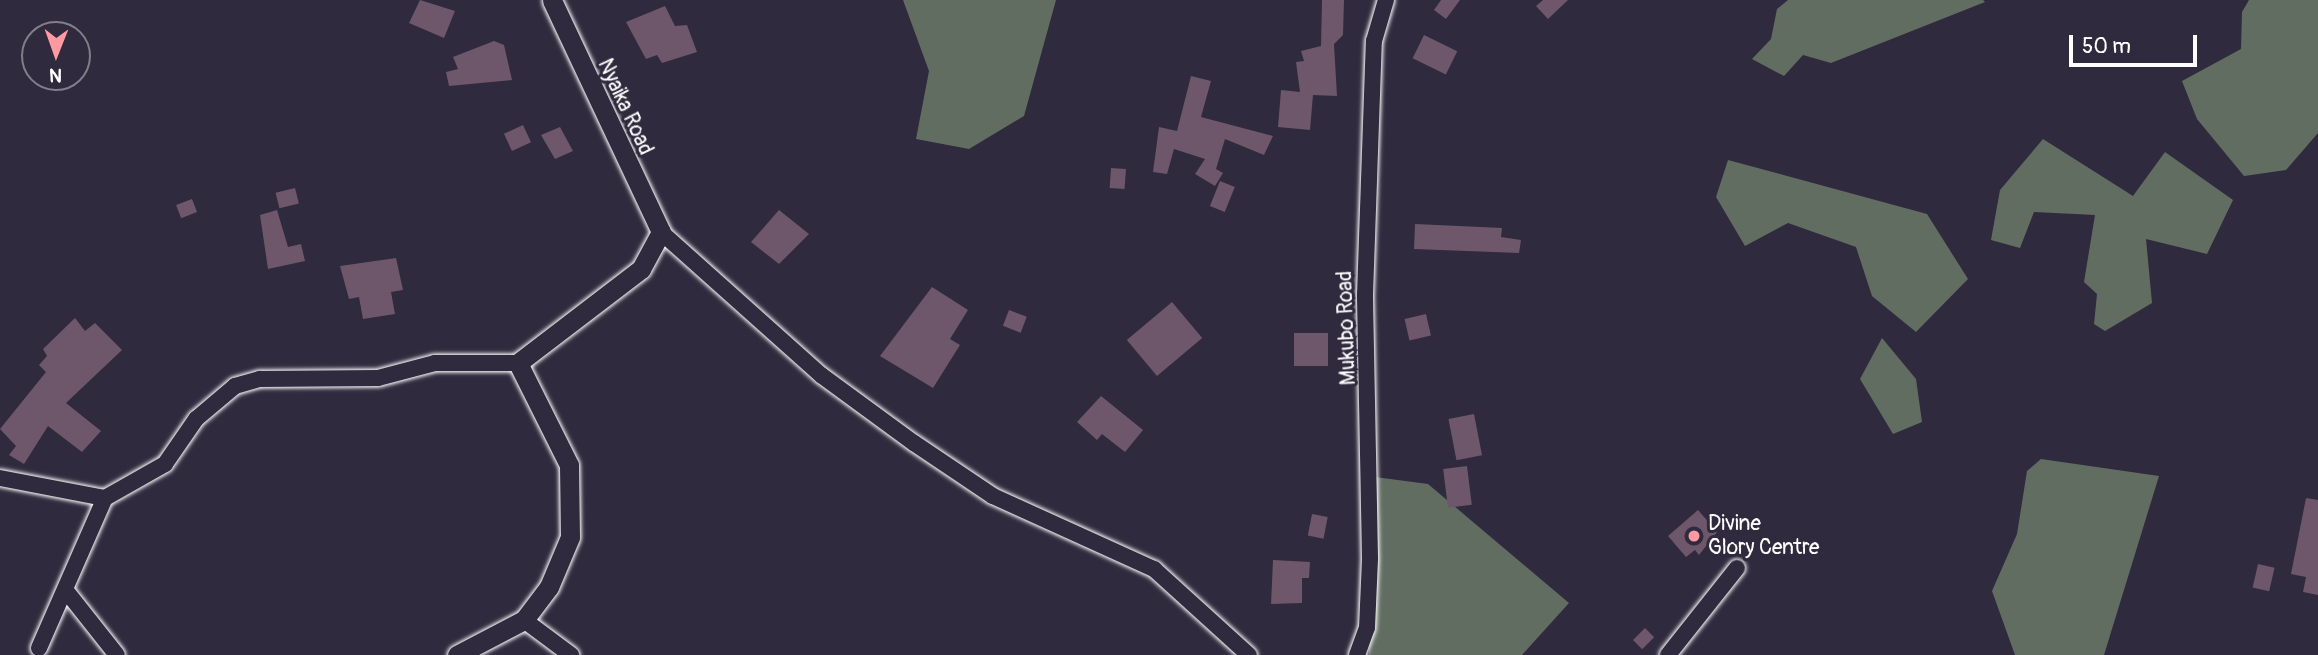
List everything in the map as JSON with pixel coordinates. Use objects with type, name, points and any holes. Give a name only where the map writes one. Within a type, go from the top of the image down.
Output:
[{"type":"street","name":"Nyaika Road","points":[[552,0],[661,232]]},
{"type":"street","name":"Mukubo Road","points":[[1357,655],[1367,628],[1370,558],[1365,295],[1374,41],[1386,0]]},
{"type":"street","points":[[39,648],[67,592],[105,498],[165,464],[196,419],[235,386],[260,379],[378,377],[435,363],[518,363],[641,269],[661,232],[821,375],[914,443],[993,496],[1154,569],[1250,655]]},
{"type":"street","points":[[457,655],[524,620],[564,559],[574,507],[569,465],[518,363]]},
{"type":"street","points":[[0,478],[105,498]]},
{"type":"street","points":[[1668,655],[1737,568]]},
{"type":"street","points":[[67,592],[117,655]]},
{"type":"street","points":[[524,620],[571,655]]},
{"type":"green space","points":[[903,0],[1056,0],[1024,116],[969,149],[916,139],[929,71]]},
{"type":"green space","points":[[1788,0],[1985,2],[1831,63],[1803,55],[1784,76],[1752,59],[1771,39],[1777,9]]},
{"type":"green space","points":[[2249,0],[2318,0],[2318,133],[2286,170],[2244,176],[2197,119],[2182,81],[2241,49],[2242,12]]},
{"type":"green space","points":[[2043,139],[2133,196],[2165,152],[2233,200],[2207,254],[2146,239],[2152,303],[2105,331],[2094,324],[2097,294],[2084,282],[2095,215],[2034,212],[2020,248],[1991,240],[2000,190]]},
{"type":"green space","points":[[1728,160],[1927,214],[1968,279],[1916,332],[1872,296],[1856,247],[1788,223],[1745,246],[1716,197]]},
{"type":"green space","points":[[1882,338],[1916,379],[1922,422],[1893,434],[1860,379]]},
{"type":"green space","points":[[2041,459],[2159,476],[2104,655],[2015,655],[1992,591],[2017,534],[2027,471]]},
{"type":"green space","points":[[1375,477],[1428,484],[1569,603],[1522,655],[1369,655]]},
{"type":"building","points":[[420,0],[455,11],[444,38],[409,23]]},
{"type":"building","points":[[1322,0],[1344,0],[1343,35],[1334,44],[1337,96],[1313,95],[1310,130],[1278,127],[1281,90],[1300,92],[1296,62],[1304,61],[1301,51],[1321,46]]},
{"type":"building","points":[[1441,0],[1460,0],[1446,19],[1434,10]]},
{"type":"building","points":[[1543,0],[1568,0],[1548,19],[1536,6]]},
{"type":"building","points":[[665,6],[675,26],[687,25],[697,52],[662,63],[657,55],[646,59],[626,22]]},
{"type":"building","points":[[1424,35],[1457,51],[1446,75],[1413,58]]},
{"type":"building","points":[[494,41],[504,45],[512,80],[449,86],[446,72],[458,69],[453,57]]},
{"type":"building","points":[[1191,76],[1211,81],[1201,117],[1273,136],[1264,155],[1225,139],[1216,169],[1223,173],[1215,186],[1195,174],[1205,159],[1174,149],[1167,174],[1153,172],[1159,127],[1177,131]]},
{"type":"building","points":[[523,125],[531,142],[512,151],[504,134]]},
{"type":"building","points":[[560,127],[573,151],[555,159],[541,135]]},
{"type":"building","points":[[1111,168],[1126,169],[1125,189],[1110,188]]},
{"type":"building","points":[[1220,181],[1235,187],[1225,212],[1210,206]]},
{"type":"building","points":[[295,188],[299,204],[279,208],[276,193]]},
{"type":"building","points":[[192,199],[197,212],[181,218],[176,205]]},
{"type":"building","points":[[277,210],[288,247],[301,244],[305,261],[268,269],[260,215]]},
{"type":"building","points":[[779,210],[809,234],[779,264],[751,242]]},
{"type":"building","points":[[1415,224],[1502,228],[1501,237],[1521,240],[1519,253],[1414,249]]},
{"type":"building","points":[[396,258],[403,290],[391,292],[395,314],[363,319],[359,297],[349,299],[340,266]]},
{"type":"building","points":[[932,287],[968,310],[950,339],[960,345],[933,388],[880,356]]},
{"type":"building","points":[[1172,302],[1202,338],[1157,376],[1127,340]]},
{"type":"building","points":[[1009,310],[1027,317],[1021,333],[1003,326]]},
{"type":"building","points":[[1426,314],[1431,335],[1410,340],[1405,319]]},
{"type":"building","points":[[75,318],[85,331],[95,323],[122,350],[66,403],[101,431],[82,452],[48,426],[24,464],[9,455],[16,446],[0,429],[46,372],[39,365],[47,356],[43,349]]},
{"type":"building","points":[[1294,333],[1328,333],[1328,366],[1294,366]]},
{"type":"building","points":[[1101,396],[1143,430],[1125,452],[1102,434],[1097,440],[1077,422]]},
{"type":"building","points":[[1474,414],[1482,455],[1456,460],[1448,419]]},
{"type":"building","points":[[1467,466],[1472,505],[1448,508],[1443,469]]},
{"type":"building","points":[[2306,498],[2318,500],[2318,595],[2303,592],[2306,577],[2291,574]]},
{"type":"building","points":[[1698,510],[1717,532],[1699,555],[1695,550],[1686,557],[1668,536]]},
{"type":"building","points":[[1312,514],[1328,517],[1324,539],[1308,536]]},
{"type":"building","points":[[1273,560],[1310,562],[1309,578],[1302,578],[1302,603],[1271,604]]},
{"type":"building","points":[[2258,564],[2275,568],[2269,591],[2253,587]]},
{"type":"building","points":[[1645,628],[1654,637],[1642,649],[1633,640]]},
{"type":"place","name":"Divine Glory Centre","points":[[1694,536]]}]
